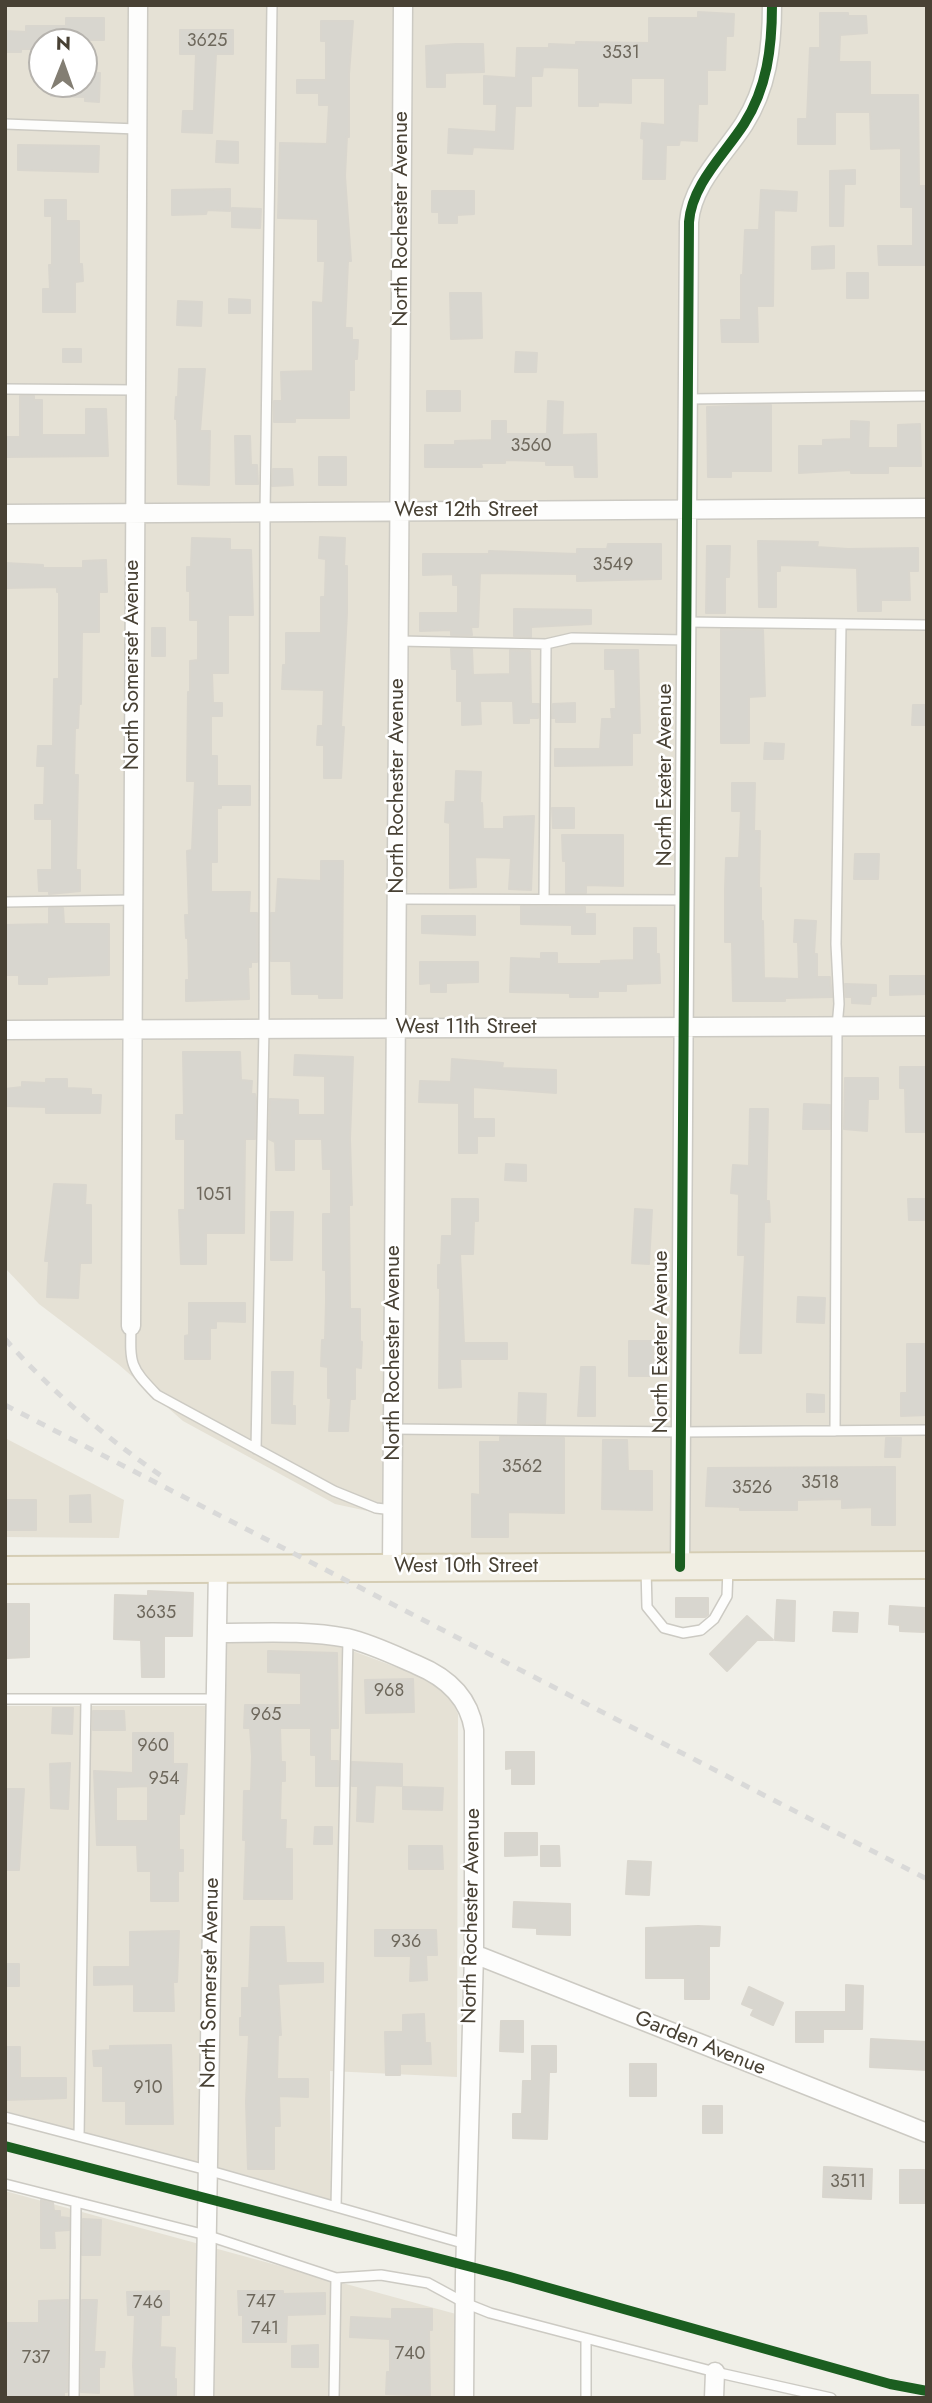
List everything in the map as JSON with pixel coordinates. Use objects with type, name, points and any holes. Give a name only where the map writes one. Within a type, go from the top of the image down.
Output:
[{"type":"main road","name":"West 10th Street","points":[[5,1570],[927,1565]]},
{"type":"street","name":"North Somerset Avenue","points":[[131,1326],[138,5]]},
{"type":"street","name":"North Rochester Avenue","points":[[392,1567],[403,5]]},
{"type":"street","name":"North Exeter Avenue","points":[[680,1567],[691,209],[699,188],[744,124],[759,93],[770,52],[772,5]]},
{"type":"street","name":"West 12th Street","points":[[5,514],[927,508]]},
{"type":"street","name":"West 11th Street","points":[[5,1030],[927,1026]]},
{"type":"street","name":"North Somerset Avenue","points":[[204,2398],[218,1568]]},
{"type":"street","name":"North Rochester Avenue","points":[[217,1633],[312,1634],[348,1639],[401,1656],[424,1667],[451,1685],[467,1705],[474,1730],[474,1954],[464,2398]]},
{"type":"street","name":"Garden Avenue","points":[[474,1954],[927,2133]]},
{"type":"street","points":[[714,2398],[715,2372]]},
{"type":"lane","points":[[256,1449],[264,1029],[265,513],[272,5]]},
{"type":"lane","points":[[5,124],[137,129]]},
{"type":"lane","points":[[5,389],[135,390]]},
{"type":"lane","points":[[688,399],[927,396]]},
{"type":"lane","points":[[835,1431],[839,1004],[836,944],[841,625]]},
{"type":"lane","points":[[399,641],[546,644],[572,638],[686,631],[841,625],[927,625]]},
{"type":"lane","points":[[544,899],[546,644]]},
{"type":"lane","points":[[397,899],[685,900]]},
{"type":"lane","points":[[5,902],[132,900]]},
{"type":"lane","points":[[131,1326],[130,1353],[135,1372],[157,1395],[334,1492],[376,1508],[393,1510]]},
{"type":"lane","points":[[393,1429],[681,1432],[927,1430]]},
{"type":"lane","points":[[646,1567],[647,1606],[664,1628],[683,1633],[701,1630],[714,1619],[727,1596],[729,1566]]},
{"type":"lane","points":[[336,2207],[348,1639]]},
{"type":"lane","points":[[5,1699],[216,1699]]},
{"type":"lane","points":[[79,2136],[86,1699]]},
{"type":"lane","points":[[5,2117],[207,2170],[466,2244]]},
{"type":"lane","points":[[5,2184],[206,2235],[336,2278],[381,2275],[428,2283],[490,2313],[715,2372],[831,2398]]},
{"type":"lane","points":[[74,2398],[76,2202]]},
{"type":"lane","points":[[334,2398],[336,2278]]},
{"type":"lane","points":[[586,2339],[586,2398]]},
{"type":"shaded area","points":[[5,5],[927,5],[927,1550],[400,1553],[400,1518],[335,1504],[183,1421],[118,1364],[39,1304],[5,1268]]},
{"type":"shaded area","points":[[5,1438],[124,1500],[119,1538],[5,1537]]},
{"type":"shaded area","points":[[224,1641],[326,1641],[428,1679],[450,1697],[458,1714],[457,2077],[330,2071],[331,2200],[5,2111],[5,1706],[223,1706]]},
{"type":"shaded area","points":[[5,2191],[456,2314],[455,2398],[5,2398]]},
{"type":"building","points":[[698,12],[734,14],[733,36],[726,36],[725,70],[707,70],[707,104],[698,104],[697,141],[680,140],[679,145],[666,145],[665,179],[643,179],[644,139],[641,138],[642,123],[665,125],[665,78],[631,78],[631,103],[598,102],[598,106],[579,106],[579,68],[543,67],[542,76],[531,76],[531,106],[515,106],[513,149],[473,147],[472,154],[448,153],[449,129],[496,132],[497,104],[484,104],[484,76],[516,78],[517,48],[549,48],[549,44],[576,45],[576,42],[649,43],[649,18],[698,18]]},
{"type":"building","points":[[820,13],[866,16],[867,33],[840,35],[839,62],[870,62],[870,95],[918,95],[919,186],[927,186],[927,265],[879,265],[878,246],[913,246],[913,207],[901,207],[901,148],[871,149],[870,112],[835,112],[835,144],[798,144],[798,119],[807,119],[810,48],[820,48]]},
{"type":"building","points":[[66,18],[104,18],[104,40],[98,40],[98,28],[28,28],[28,49],[5,52],[5,31],[26,32],[26,26],[66,26]]},
{"type":"building","points":[[321,21],[353,21],[345,176],[351,261],[348,261],[345,328],[352,328],[352,340],[358,340],[357,359],[354,359],[354,390],[349,390],[349,418],[295,418],[295,422],[274,422],[274,401],[282,401],[281,372],[313,371],[313,302],[323,303],[325,261],[318,261],[318,219],[278,218],[280,143],[327,144],[329,105],[319,105],[319,93],[297,93],[297,80],[326,80],[326,41],[321,41]]},
{"type":"building","points":[[180,30],[233,30],[233,54],[216,54],[212,133],[182,132],[183,111],[194,111],[196,54],[180,54]]},
{"type":"building","points":[[483,44],[484,72],[445,73],[445,87],[427,87],[426,46]]},
{"type":"building","points":[[100,73],[99,102],[85,101],[85,98],[98,98]]},
{"type":"building","points":[[217,141],[238,142],[238,163],[216,162]]},
{"type":"building","points":[[18,145],[99,146],[98,172],[18,170]]},
{"type":"building","points":[[855,170],[855,184],[844,184],[843,226],[830,226],[830,171]]},
{"type":"building","points":[[230,189],[230,211],[207,210],[206,214],[172,215],[172,190]]},
{"type":"building","points":[[761,190],[797,192],[796,211],[774,210],[773,306],[757,306],[758,342],[722,342],[721,320],[741,320],[745,230],[759,230]]},
{"type":"building","points":[[432,191],[474,191],[474,214],[457,215],[457,223],[439,223],[439,212],[432,212]]},
{"type":"building","points":[[45,200],[66,200],[66,221],[79,221],[79,264],[82,264],[83,281],[75,282],[75,312],[43,312],[43,289],[50,289],[49,265],[52,265],[52,216],[45,216]]},
{"type":"building","points":[[232,208],[261,209],[260,228],[232,227]]},
{"type":"building","points":[[834,246],[834,268],[812,269],[812,247]]},
{"type":"building","points":[[847,273],[868,273],[868,298],[847,298]]},
{"type":"building","points":[[450,293],[481,293],[482,338],[451,339]]},
{"type":"building","points":[[229,299],[250,300],[250,313],[229,313]]},
{"type":"building","points":[[178,301],[202,302],[201,326],[177,325]]},
{"type":"building","points":[[63,349],[81,349],[81,362],[63,362]]},
{"type":"building","points":[[516,352],[537,353],[536,372],[515,372]]},
{"type":"building","points":[[179,369],[205,369],[200,431],[210,431],[209,485],[178,484],[175,419]]},
{"type":"building","points":[[427,391],[460,391],[460,411],[427,411]]},
{"type":"building","points":[[20,396],[34,396],[34,400],[42,400],[42,435],[86,435],[86,409],[106,409],[108,456],[5,457],[5,437],[20,437]]},
{"type":"building","points":[[548,401],[563,402],[562,435],[596,434],[597,477],[575,477],[574,465],[546,465],[546,461],[505,460],[505,463],[481,463],[482,467],[425,467],[425,445],[455,445],[455,441],[492,440],[492,421],[506,421],[506,434],[547,434]]},
{"type":"building","points":[[771,405],[771,471],[731,471],[731,477],[708,477],[707,407]]},
{"type":"building","points":[[851,421],[869,422],[868,448],[898,448],[898,425],[920,424],[921,466],[888,466],[888,473],[851,473],[851,470],[799,473],[799,446],[823,446],[823,440],[851,439]]},
{"type":"building","points":[[235,436],[250,436],[251,465],[257,465],[258,484],[236,484]]},
{"type":"building","points":[[319,457],[346,457],[346,485],[319,485]]},
{"type":"building","points":[[273,469],[292,469],[293,485],[272,486]]},
{"type":"building","points":[[320,537],[345,538],[347,613],[341,778],[324,778],[324,745],[317,745],[318,726],[323,726],[324,690],[282,689],[283,665],[286,665],[286,633],[321,633],[321,597],[325,597],[326,559],[319,558]]},
{"type":"building","points":[[192,538],[230,539],[230,550],[251,550],[253,615],[228,615],[228,673],[212,673],[213,703],[222,703],[222,716],[211,716],[211,756],[217,756],[217,786],[250,786],[250,805],[221,805],[221,808],[217,808],[217,862],[211,862],[211,892],[250,892],[249,913],[257,913],[257,962],[251,962],[251,967],[248,967],[249,999],[186,1001],[186,980],[189,980],[185,915],[189,915],[187,851],[192,850],[195,781],[187,781],[188,692],[190,661],[198,660],[198,620],[190,620],[190,591],[187,591],[187,567],[191,567]]},
{"type":"building","points":[[758,541],[818,542],[817,547],[848,549],[918,548],[918,571],[909,571],[910,600],[881,600],[881,611],[858,611],[857,568],[780,565],[780,571],[776,571],[776,607],[759,607]]},
{"type":"building","points":[[608,544],[661,544],[661,579],[577,581],[577,574],[480,573],[478,627],[471,627],[472,635],[451,635],[451,630],[420,631],[420,613],[458,613],[458,585],[453,585],[453,574],[423,575],[423,554],[489,554],[489,551],[577,554],[577,549],[607,549]]},
{"type":"building","points":[[707,546],[730,546],[729,577],[725,577],[725,613],[706,613]]},
{"type":"building","points":[[106,560],[107,592],[99,592],[99,632],[82,632],[81,704],[78,728],[75,728],[74,775],[78,775],[76,870],[80,870],[80,891],[49,894],[49,891],[39,891],[38,870],[52,870],[52,819],[35,819],[35,805],[44,805],[45,766],[37,766],[38,746],[53,746],[54,679],[59,679],[59,592],[57,587],[5,588],[5,563],[43,565],[43,568],[83,568],[83,561]]},
{"type":"building","points":[[514,609],[591,610],[591,624],[531,627],[531,637],[514,636]]},
{"type":"building","points":[[152,628],[165,628],[165,656],[152,656]]},
{"type":"building","points":[[721,629],[763,630],[765,696],[749,697],[749,743],[721,743]]},
{"type":"building","points":[[451,649],[472,649],[473,675],[510,674],[510,650],[530,651],[531,704],[539,704],[538,718],[529,718],[529,723],[514,723],[513,701],[480,701],[481,724],[462,725],[462,701],[457,701],[457,669],[452,669]]},
{"type":"building","points":[[605,650],[638,650],[640,733],[632,733],[632,765],[555,766],[555,749],[600,749],[602,719],[612,719],[611,709],[616,709],[615,669],[605,669]]},
{"type":"building","points":[[575,703],[575,722],[556,722],[556,718],[552,718],[553,704]]},
{"type":"building","points":[[913,705],[927,705],[927,725],[912,725]]},
{"type":"building","points":[[765,743],[784,744],[783,759],[764,759]]},
{"type":"building","points":[[456,771],[481,772],[483,829],[504,829],[504,817],[534,816],[531,890],[509,889],[511,858],[475,857],[476,887],[450,888],[450,823],[445,822],[446,802],[455,802]]},
{"type":"building","points":[[732,783],[755,783],[754,831],[760,831],[759,888],[763,921],[764,978],[799,979],[798,942],[794,942],[795,920],[816,921],[814,954],[817,954],[817,977],[830,977],[832,997],[733,1001],[732,942],[725,942],[726,858],[739,858],[741,811],[732,811]]},
{"type":"building","points":[[552,808],[574,808],[574,828],[553,828]]},
{"type":"building","points":[[562,835],[623,835],[623,886],[586,885],[586,893],[566,893],[566,861],[563,861]]},
{"type":"building","points":[[855,854],[879,854],[878,879],[854,879]]},
{"type":"building","points":[[321,861],[343,861],[342,998],[319,998],[319,994],[292,994],[291,961],[271,961],[271,913],[276,913],[278,879],[321,881]]},
{"type":"building","points":[[521,906],[585,907],[585,914],[595,914],[595,934],[572,934],[572,925],[521,924]]},
{"type":"building","points":[[49,908],[63,908],[64,924],[109,924],[109,975],[47,977],[47,984],[19,984],[19,975],[5,975],[5,925],[49,924]]},
{"type":"building","points":[[422,916],[475,916],[475,935],[422,933]]},
{"type":"building","points":[[634,928],[656,928],[660,983],[626,984],[626,991],[598,991],[598,997],[570,997],[570,993],[510,992],[511,958],[541,959],[541,953],[557,953],[557,964],[601,964],[601,961],[634,960]]},
{"type":"building","points":[[420,962],[478,962],[478,982],[446,983],[446,992],[431,992],[431,983],[420,984]]},
{"type":"building","points":[[890,976],[927,976],[927,994],[890,995]]},
{"type":"building","points":[[845,984],[876,985],[876,996],[871,996],[870,1004],[852,1003],[852,997],[846,997]]},
{"type":"building","points":[[183,1052],[240,1052],[241,1080],[252,1081],[251,1094],[255,1094],[256,1099],[255,1139],[245,1139],[244,1233],[206,1233],[206,1264],[181,1264],[179,1210],[185,1210],[185,1139],[176,1139],[176,1115],[184,1115]]},
{"type":"building","points":[[295,1055],[353,1057],[350,1139],[352,1205],[349,1205],[350,1309],[360,1309],[362,1342],[361,1368],[355,1367],[355,1399],[350,1399],[348,1431],[329,1431],[331,1398],[328,1398],[328,1367],[321,1366],[326,1302],[323,1214],[331,1214],[331,1169],[323,1169],[322,1139],[294,1139],[294,1170],[276,1170],[275,1142],[269,1139],[270,1099],[298,1100],[298,1115],[325,1115],[325,1076],[294,1075]]},
{"type":"building","points":[[452,1059],[503,1063],[502,1068],[556,1070],[556,1093],[473,1087],[473,1119],[494,1119],[494,1136],[477,1136],[477,1153],[459,1153],[459,1103],[419,1102],[420,1081],[451,1082]]},
{"type":"building","points":[[900,1067],[927,1067],[927,1132],[906,1132],[905,1088],[900,1088]]},
{"type":"building","points":[[845,1078],[878,1078],[878,1099],[868,1099],[867,1131],[844,1129]]},
{"type":"building","points":[[46,1079],[67,1079],[67,1088],[91,1089],[91,1095],[101,1095],[100,1113],[46,1113],[46,1107],[5,1106],[5,1089],[22,1087],[22,1082],[46,1083]]},
{"type":"building","points":[[804,1104],[830,1105],[830,1129],[803,1129]]},
{"type":"building","points":[[750,1109],[768,1109],[766,1201],[769,1201],[770,1222],[764,1222],[761,1353],[740,1353],[745,1255],[738,1255],[739,1194],[731,1193],[733,1165],[749,1166]]},
{"type":"building","points":[[506,1164],[526,1165],[526,1181],[505,1180]]},
{"type":"building","points":[[54,1184],[86,1185],[85,1205],[91,1205],[91,1263],[80,1263],[78,1298],[47,1297],[49,1261],[45,1261]]},
{"type":"building","points":[[452,1199],[478,1199],[473,1254],[460,1254],[464,1343],[507,1343],[507,1359],[460,1359],[461,1387],[439,1388],[438,1265],[441,1265],[442,1236],[452,1236]]},
{"type":"building","points":[[908,1199],[927,1199],[927,1220],[909,1220]]},
{"type":"building","points":[[635,1209],[652,1210],[649,1264],[632,1263]]},
{"type":"building","points":[[271,1212],[293,1212],[292,1260],[271,1260]]},
{"type":"building","points":[[798,1297],[825,1298],[824,1323],[797,1322]]},
{"type":"building","points":[[189,1303],[245,1303],[245,1322],[216,1321],[216,1328],[210,1328],[210,1359],[185,1359],[185,1336],[189,1335]]},
{"type":"building","points":[[629,1341],[653,1341],[653,1376],[629,1376]]},
{"type":"building","points":[[907,1344],[927,1344],[927,1415],[901,1416],[901,1393],[907,1393]]},
{"type":"building","points":[[581,1367],[595,1367],[595,1416],[578,1416]]},
{"type":"building","points":[[272,1372],[293,1372],[292,1406],[295,1406],[295,1424],[272,1423]]},
{"type":"building","points":[[519,1393],[546,1394],[545,1424],[518,1423]]},
{"type":"building","points":[[807,1394],[824,1395],[824,1412],[807,1412]]},
{"type":"building","points":[[500,1437],[564,1438],[564,1513],[508,1512],[508,1537],[472,1537],[472,1494],[480,1495],[480,1442],[500,1442]]},
{"type":"building","points":[[886,1438],[901,1438],[900,1457],[885,1457]]},
{"type":"building","points":[[603,1440],[627,1440],[628,1471],[652,1471],[652,1510],[602,1509]]},
{"type":"building","points":[[895,1467],[895,1525],[872,1525],[872,1507],[842,1508],[842,1499],[797,1500],[797,1510],[740,1510],[740,1507],[706,1506],[708,1468]]},
{"type":"building","points":[[90,1495],[91,1522],[70,1522],[70,1496]]},
{"type":"building","points":[[6,1500],[36,1500],[36,1530],[5,1530]]},
{"type":"building","points":[[148,1591],[193,1593],[192,1636],[164,1636],[164,1677],[142,1677],[141,1640],[114,1639],[115,1595],[148,1596]]},
{"type":"building","points":[[676,1598],[708,1598],[708,1615],[676,1617]]},
{"type":"building","points":[[777,1600],[795,1601],[794,1641],[775,1640]]},
{"type":"building","points":[[7,1604],[29,1604],[29,1657],[7,1658]]},
{"type":"building","points":[[890,1606],[925,1608],[924,1632],[900,1631],[900,1625],[889,1624]]},
{"type":"building","points":[[834,1612],[858,1613],[857,1632],[833,1631]]},
{"type":"building","points":[[747,1616],[773,1640],[757,1640],[727,1671],[710,1654]]},
{"type":"building","points":[[268,1651],[337,1653],[338,1728],[330,1728],[330,1761],[338,1761],[338,1786],[316,1786],[316,1755],[311,1755],[311,1728],[280,1728],[281,1762],[285,1762],[285,1781],[281,1781],[280,1820],[286,1820],[285,1849],[292,1849],[292,1899],[244,1899],[244,1791],[251,1791],[252,1756],[250,1728],[244,1728],[245,1705],[301,1705],[301,1673],[268,1672]]},
{"type":"building","points":[[413,1679],[414,1712],[366,1713],[365,1680]]},
{"type":"building","points":[[53,1708],[73,1708],[72,1734],[52,1733]]},
{"type":"building","points":[[93,1711],[124,1711],[125,1730],[93,1730]]},
{"type":"building","points":[[133,1733],[173,1733],[173,1764],[187,1764],[184,1814],[179,1814],[179,1850],[183,1850],[183,1871],[178,1871],[178,1901],[151,1901],[151,1871],[138,1871],[137,1845],[97,1845],[94,1771],[133,1773]],"holes":[[[148,1786],[148,1821],[116,1821],[116,1787]]]},
{"type":"building","points":[[506,1752],[534,1752],[534,1784],[512,1784],[512,1768],[506,1769]]},
{"type":"building","points":[[352,1762],[402,1764],[402,1786],[375,1785],[373,1822],[357,1821],[358,1786],[352,1786]]},
{"type":"building","points":[[70,1763],[68,1809],[51,1808],[50,1764]]},
{"type":"building","points":[[403,1787],[443,1788],[442,1810],[403,1809]]},
{"type":"building","points":[[5,1789],[24,1789],[19,1870],[5,1870]]},
{"type":"building","points":[[315,1827],[332,1827],[332,1844],[314,1844]]},
{"type":"building","points":[[505,1833],[537,1833],[537,1855],[505,1856]]},
{"type":"building","points":[[409,1846],[442,1846],[443,1869],[409,1869]]},
{"type":"building","points":[[541,1846],[559,1846],[560,1866],[541,1866]]},
{"type":"building","points":[[628,1861],[651,1862],[649,1895],[626,1894]]},
{"type":"building","points":[[514,1902],[570,1904],[570,1935],[537,1934],[537,1928],[513,1927]]},
{"type":"building","points":[[251,1927],[284,1927],[286,1963],[323,1963],[323,1982],[278,1984],[281,2035],[278,2035],[277,2079],[308,2079],[308,2097],[279,2096],[280,2126],[274,2126],[274,2169],[248,2169],[246,2102],[249,2035],[240,2035],[240,2018],[242,1988],[249,1988]]},
{"type":"building","points":[[720,1927],[719,1946],[709,1946],[709,1999],[685,1999],[685,1978],[646,1978],[646,1928]]},
{"type":"building","points":[[375,1930],[436,1930],[437,1955],[426,1955],[427,1980],[410,1981],[411,1956],[375,1956]]},
{"type":"building","points":[[179,1931],[177,1982],[173,1982],[174,2011],[134,2011],[134,1984],[94,1985],[94,1967],[130,1967],[130,1932]]},
{"type":"building","points":[[5,1964],[19,1964],[19,1986],[5,1986]]},
{"type":"building","points":[[846,1985],[863,1986],[862,2029],[823,2029],[823,2042],[796,2042],[796,2012],[846,2012]]},
{"type":"building","points":[[749,1987],[783,2003],[773,2025],[751,2015],[754,2009],[742,2004]]},
{"type":"building","points":[[424,2014],[425,2043],[430,2043],[431,2064],[400,2064],[400,2075],[386,2075],[385,2032],[403,2032],[403,2015]]},
{"type":"building","points":[[501,2021],[523,2021],[523,2052],[500,2051]]},
{"type":"building","points":[[871,2039],[927,2042],[927,2070],[870,2067]]},
{"type":"building","points":[[171,2045],[173,2124],[126,2124],[126,2101],[103,2101],[103,2066],[94,2066],[93,2051],[110,2050],[110,2046]]},
{"type":"building","points":[[532,2046],[556,2046],[556,2072],[549,2072],[547,2139],[513,2138],[513,2114],[522,2114],[523,2081],[532,2081]]},
{"type":"building","points":[[5,2047],[20,2047],[20,2078],[66,2078],[66,2098],[5,2100]]},
{"type":"building","points":[[630,2064],[656,2064],[656,2096],[630,2096]]},
{"type":"building","points":[[703,2106],[722,2106],[722,2133],[703,2133]]},
{"type":"building","points":[[824,2167],[872,2169],[871,2199],[823,2197]]},
{"type":"building","points":[[900,2170],[926,2170],[925,2203],[900,2203]]},
{"type":"building","points":[[41,2200],[53,2203],[54,2211],[60,2211],[60,2217],[69,2218],[69,2230],[54,2231],[55,2248],[41,2248]]},
{"type":"building","points":[[83,2219],[101,2220],[100,2255],[82,2255]]},
{"type":"building","points":[[169,2291],[169,2315],[161,2315],[160,2347],[175,2348],[176,2398],[135,2398],[135,2315],[128,2315],[127,2292]]},
{"type":"building","points":[[238,2291],[325,2293],[325,2314],[287,2315],[286,2342],[243,2342],[243,2315],[239,2315]]},
{"type":"building","points":[[68,2300],[67,2392],[64,2392],[64,2398],[5,2398],[5,2323],[39,2323],[39,2301]]},
{"type":"building","points":[[82,2300],[97,2300],[94,2352],[105,2352],[104,2367],[99,2367],[99,2393],[81,2392]]},
{"type":"building","points":[[392,2309],[432,2309],[432,2330],[429,2330],[430,2396],[386,2394],[387,2372],[390,2372],[390,2339],[350,2337],[351,2317],[392,2319]]},
{"type":"building","points":[[318,2345],[318,2367],[292,2367],[292,2346]]},
{"type":"railway","points":[[5,1339],[80,1413],[163,1477]]},
{"type":"railway","points":[[5,1405],[927,1879]]},
{"type":"cycle path","points":[[680,1567],[689,222],[691,208],[702,182],[744,124],[758,96],[767,67],[772,5]]},
{"type":"cycle path","points":[[5,2146],[510,2277],[890,2384],[927,2391]]}]
